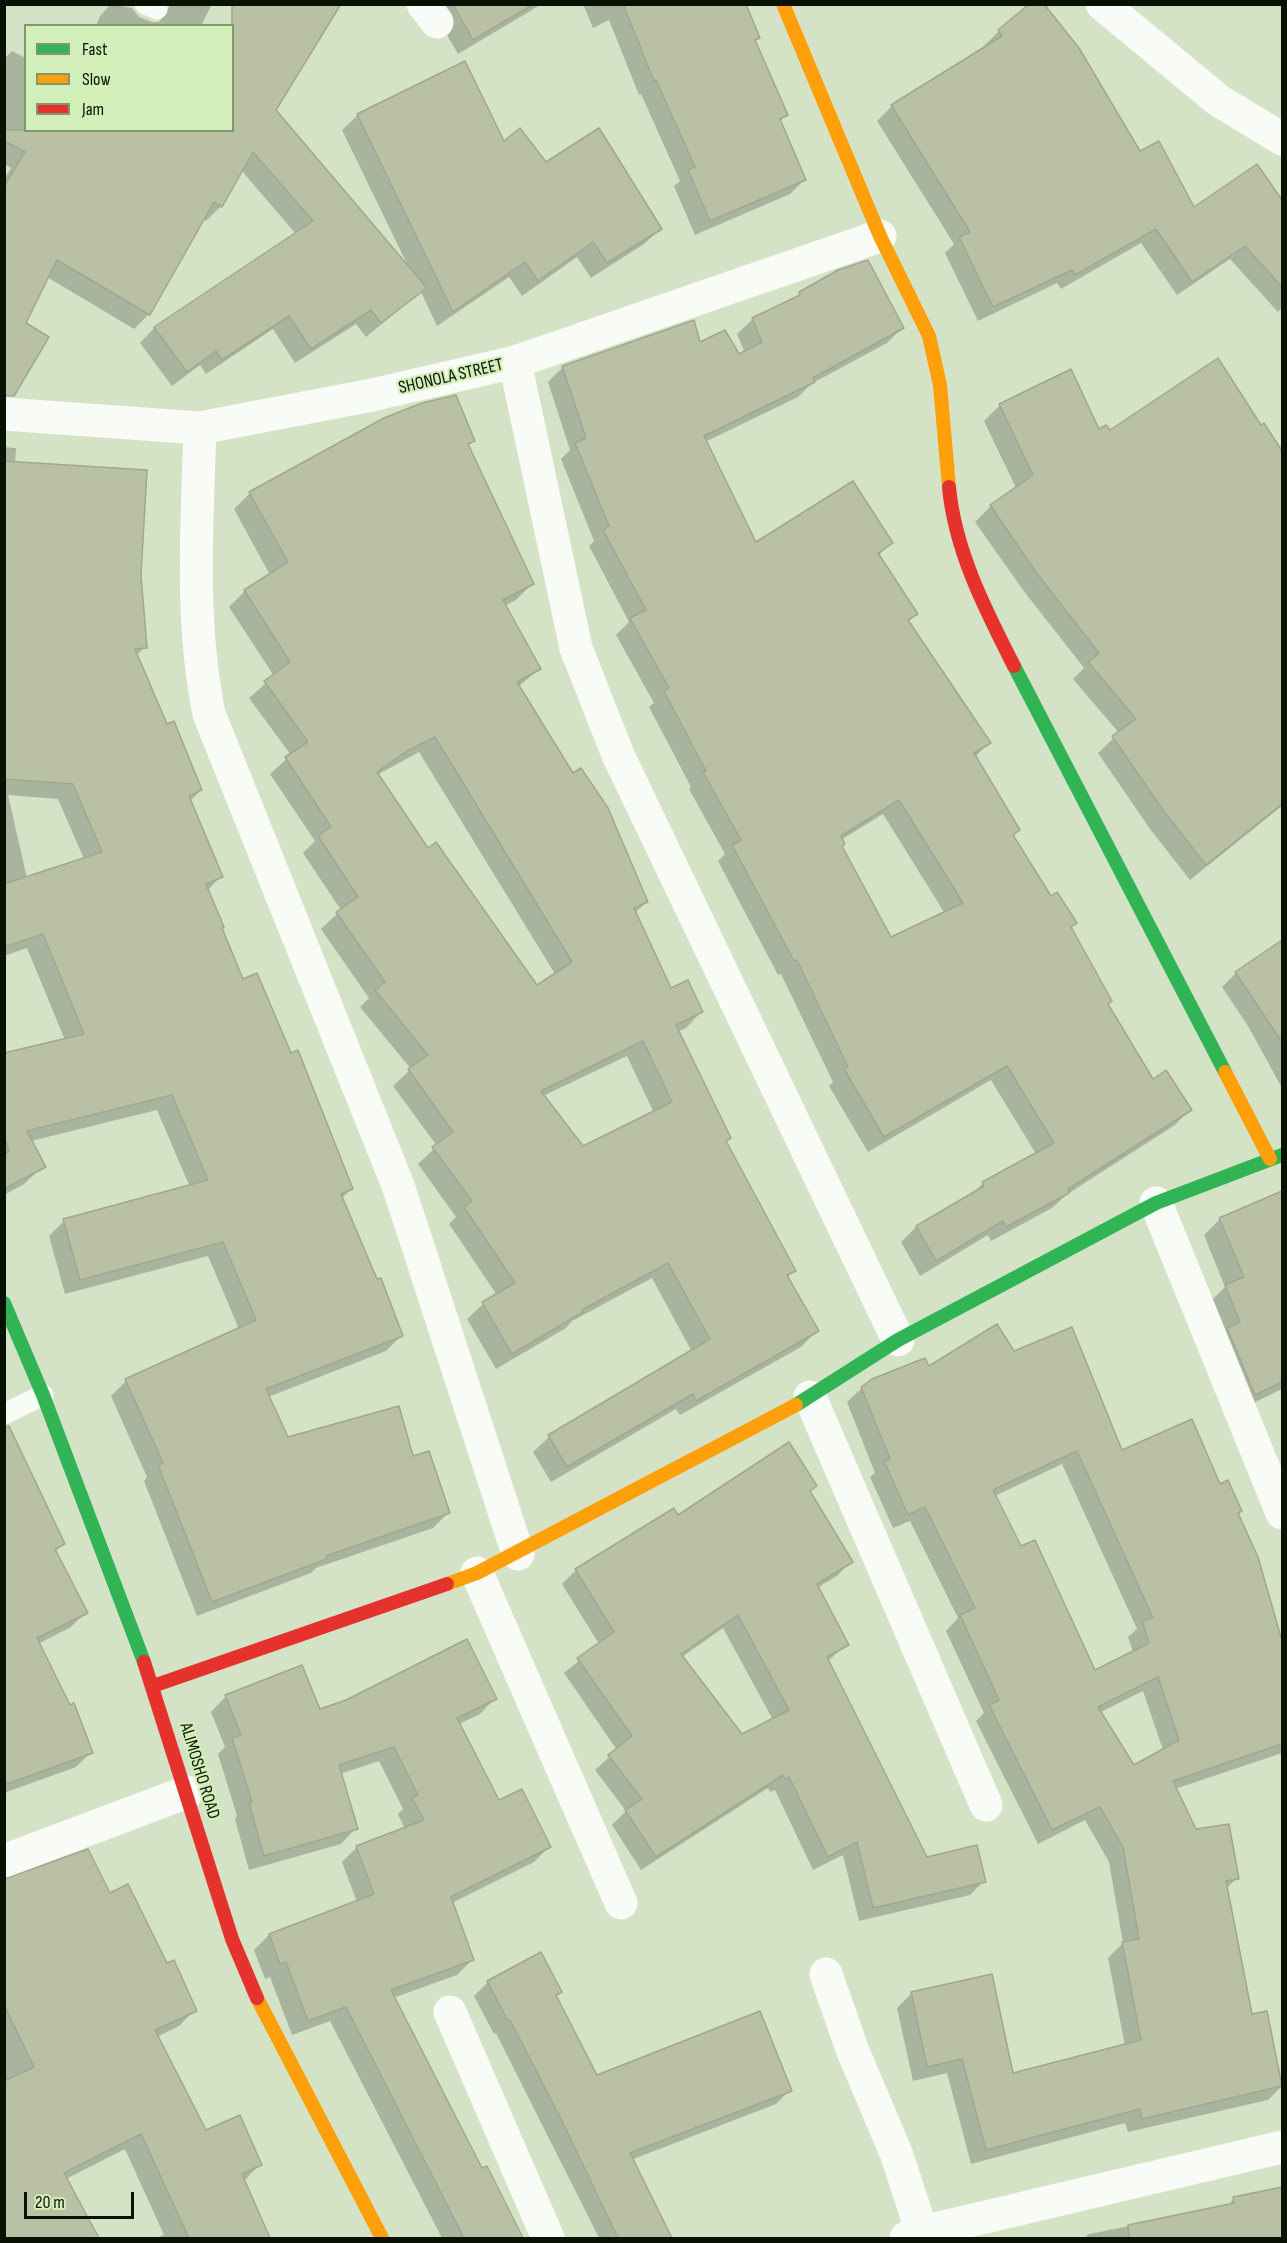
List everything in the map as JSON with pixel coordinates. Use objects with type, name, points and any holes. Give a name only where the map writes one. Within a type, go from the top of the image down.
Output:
[{"type":"street","points":[[153,1686],[477,1574],[810,1397],[898,1340],[1156,1203],[1276,1157],[987,612],[962,552],[950,494],[940,385],[929,336],[880,236],[783,4]]},
{"type":"street","points":[[1102,4],[1218,99],[1282,139]]},
{"type":"street","name":"SHONOLA STREET","points":[[4,414],[200,428],[372,395],[514,362],[880,236]]},
{"type":"street","points":[[514,362],[576,648],[618,755],[898,1340]]},
{"type":"street","points":[[200,428],[195,576],[199,665],[208,714],[399,1188],[518,1554]]},
{"type":"street","points":[[1156,1203],[1282,1513]]},
{"type":"street","name":"ALIMOSHO ROAD","points":[[4,1303],[43,1395],[153,1686],[232,1939],[265,2017],[382,2238]]},
{"type":"street","points":[[810,1397],[986,1805]]},
{"type":"street","points":[[477,1574],[621,1903]]},
{"type":"street","points":[[4,1861],[187,1792]]},
{"type":"street","points":[[826,1974],[852,2049],[896,2153],[914,2235],[1282,2147]]},
{"type":"street","points":[[450,2012],[548,2238]]},
{"type":"lane","points":[[4,1414],[43,1395]]},
{"type":"building","points":[[232,4],[341,4],[276,110],[427,288],[381,323],[371,310],[311,349],[289,316],[222,360],[216,351],[187,372],[154,327],[313,221],[253,152],[222,207],[214,202],[150,315],[57,260],[26,323],[49,337],[14,396],[4,395],[4,186],[25,152],[4,141],[4,130],[24,130],[24,132],[234,132],[234,24],[232,24]]},
{"type":"building","points":[[453,4],[534,4],[473,40]]},
{"type":"building","points":[[623,4],[746,4],[760,38],[755,40],[788,115],[780,119],[806,180],[710,221],[688,170],[695,167],[656,80],[654,81]]},
{"type":"building","points":[[1029,4],[1044,4],[1079,48],[1140,151],[1159,141],[1194,207],[1257,164],[1282,200],[1282,287],[1245,246],[1192,282],[1156,229],[1075,275],[1072,270],[993,307],[959,237],[970,232],[891,105],[1002,36],[998,30]]},
{"type":"building","points":[[465,61],[504,141],[520,128],[546,162],[599,128],[662,229],[607,263],[593,242],[538,281],[525,262],[453,312],[357,114]]},
{"type":"building","points":[[868,260],[904,328],[813,378],[815,382],[704,436],[756,542],[853,481],[893,543],[878,553],[918,614],[908,620],[991,743],[974,753],[1020,830],[1013,835],[1051,896],[1057,892],[1077,923],[1071,927],[1112,1001],[1108,1004],[1153,1079],[1166,1070],[1192,1110],[1068,1189],[1069,1193],[1006,1227],[1003,1221],[936,1261],[916,1226],[984,1186],[982,1182],[1054,1143],[1007,1066],[884,1137],[844,1069],[848,1067],[797,960],[794,961],[732,845],[741,840],[703,772],[706,771],[664,691],[669,688],[630,618],[646,610],[603,530],[609,526],[575,443],[586,438],[562,366],[694,320],[700,342],[725,330],[739,354],[762,342],[752,318],[800,295],[799,292],[838,270]],"holes":[[[899,800],[963,903],[891,937],[842,846],[845,844],[841,836]]]},
{"type":"building","points":[[1218,358],[1261,425],[1264,423],[1282,451],[1282,804],[1206,865],[1165,813],[1112,736],[1136,719],[1088,662],[1099,653],[1038,575],[990,505],[1033,475],[999,404],[1071,369],[1099,429],[1106,425],[1110,430]]},
{"type":"building","points":[[456,395],[475,441],[468,444],[534,584],[503,600],[541,669],[517,682],[573,773],[581,768],[608,808],[648,902],[634,908],[671,988],[688,980],[703,1012],[676,1025],[731,1138],[726,1141],[796,1271],[787,1275],[819,1331],[696,1401],[693,1394],[567,1467],[548,1435],[710,1339],[668,1263],[582,1310],[583,1312],[512,1354],[482,1302],[515,1283],[464,1207],[472,1201],[432,1147],[453,1132],[408,1069],[428,1055],[375,990],[385,982],[336,912],[358,897],[318,836],[331,827],[285,757],[308,742],[264,681],[290,662],[244,590],[288,562],[249,492],[384,418],[422,403]],"holes":[[[435,737],[572,962],[537,985],[436,842],[428,848],[377,772],[409,750]],[[643,1041],[672,1102],[583,1146],[541,1091]]]},
{"type":"building","points":[[4,461],[147,470],[141,575],[147,648],[135,649],[167,724],[174,721],[202,790],[189,796],[223,877],[206,884],[224,927],[222,928],[243,979],[257,973],[291,1053],[298,1050],[353,1189],[341,1194],[377,1279],[381,1278],[403,1336],[266,1389],[288,1437],[399,1406],[413,1456],[429,1451],[450,1513],[326,1556],[327,1559],[212,1602],[158,1465],[163,1463],[125,1379],[256,1320],[223,1242],[80,1280],[63,1219],[208,1180],[172,1095],[27,1131],[46,1167],[4,1189],[4,1154],[9,1151],[4,1137],[4,1053],[84,1034],[43,934],[4,947],[4,884],[102,852],[73,784],[4,779]]},
{"type":"building","points":[[1282,940],[1282,1042],[1235,972]]},
{"type":"building","points":[[1282,1191],[1282,1382],[1255,1395],[1227,1328],[1240,1322],[1225,1285],[1244,1277],[1219,1218]]},
{"type":"building","points":[[997,1324],[1014,1351],[1072,1327],[1122,1450],[1192,1419],[1220,1484],[1228,1480],[1242,1511],[1238,1513],[1258,1557],[1282,1641],[1282,1744],[1173,1781],[1196,1829],[1229,1824],[1239,1879],[1226,1881],[1252,2014],[1267,2011],[1282,2086],[1142,2119],[1140,2109],[986,2150],[962,2059],[927,2067],[911,1992],[992,1974],[1013,2073],[1141,2040],[1122,1942],[1139,1939],[1123,1847],[1100,1807],[1052,1830],[989,1705],[999,1700],[960,1615],[975,1608],[925,1507],[908,1515],[884,1461],[890,1459],[861,1387],[872,1379],[925,1358],[929,1366]],"holes":[[[1077,1451],[1153,1618],[1142,1621],[1149,1643],[1095,1670],[1035,1540],[1021,1546],[993,1490]],[[1158,1677],[1179,1740],[1134,1765],[1098,1707]]]},
{"type":"building","points":[[9,1426],[65,1544],[55,1549],[88,1613],[37,1638],[70,1705],[74,1703],[93,1753],[4,1785],[4,1427]]},
{"type":"building","points":[[789,1442],[817,1486],[810,1491],[853,1562],[817,1584],[849,1645],[827,1657],[927,1857],[977,1845],[986,1882],[873,1908],[857,1842],[828,1857],[789,1777],[785,1779],[783,1775],[656,1857],[625,1810],[642,1799],[608,1755],[632,1736],[577,1658],[614,1632],[575,1569],[674,1508],[678,1515]],"holes":[[[738,1615],[789,1710],[742,1734],[681,1654]]]},
{"type":"building","points":[[467,1639],[497,1699],[457,1718],[499,1800],[522,1789],[551,1847],[451,1897],[474,1960],[391,1990],[482,2168],[487,2166],[523,2238],[464,2238],[346,2007],[308,2021],[286,1962],[280,1964],[269,1934],[374,1894],[356,1846],[424,1820],[412,1798],[418,1795],[394,1747],[339,1765],[358,1829],[264,1856],[249,1803],[252,1802],[232,1738],[241,1735],[225,1695],[302,1665],[320,1709],[346,1700]]},
{"type":"building","points":[[88,1849],[110,1893],[128,1884],[167,1963],[174,1960],[197,2011],[155,2030],[206,2130],[240,2115],[262,2165],[242,2174],[270,2238],[189,2238],[141,2134],[64,2173],[99,2238],[4,2238],[4,2081],[34,2067],[4,2005],[4,1879]]},
{"type":"building","points":[[541,1952],[562,1992],[556,1995],[597,2075],[760,2011],[792,2091],[630,2153],[672,2238],[618,2238],[562,2121],[510,2020],[508,2021],[487,1981]]},
{"type":"building","points":[[1282,2187],[1282,2238],[1129,2238],[1128,2225],[1234,2203],[1233,2197]]},
{"type":"traffic: fast","points":[[1014,666],[1225,1072]]},
{"type":"traffic: fast","points":[[796,1405],[898,1340],[1156,1203],[1282,1155]]},
{"type":"traffic: fast","points":[[4,1303],[43,1395],[144,1662]]},
{"type":"traffic: slow","points":[[783,4],[880,236],[929,336],[940,385],[949,487]]},
{"type":"traffic: slow","points":[[1225,1072],[1270,1159]]},
{"type":"traffic: slow","points":[[447,1584],[477,1573],[796,1405]]},
{"type":"traffic: slow","points":[[257,1998],[382,2238]]},
{"type":"traffic: jam","points":[[949,487],[952,511],[965,557],[982,601],[1014,666]]},
{"type":"traffic: jam","points":[[153,1686],[447,1584]]},
{"type":"traffic: jam","points":[[144,1662],[232,1939],[257,1998]]}]
